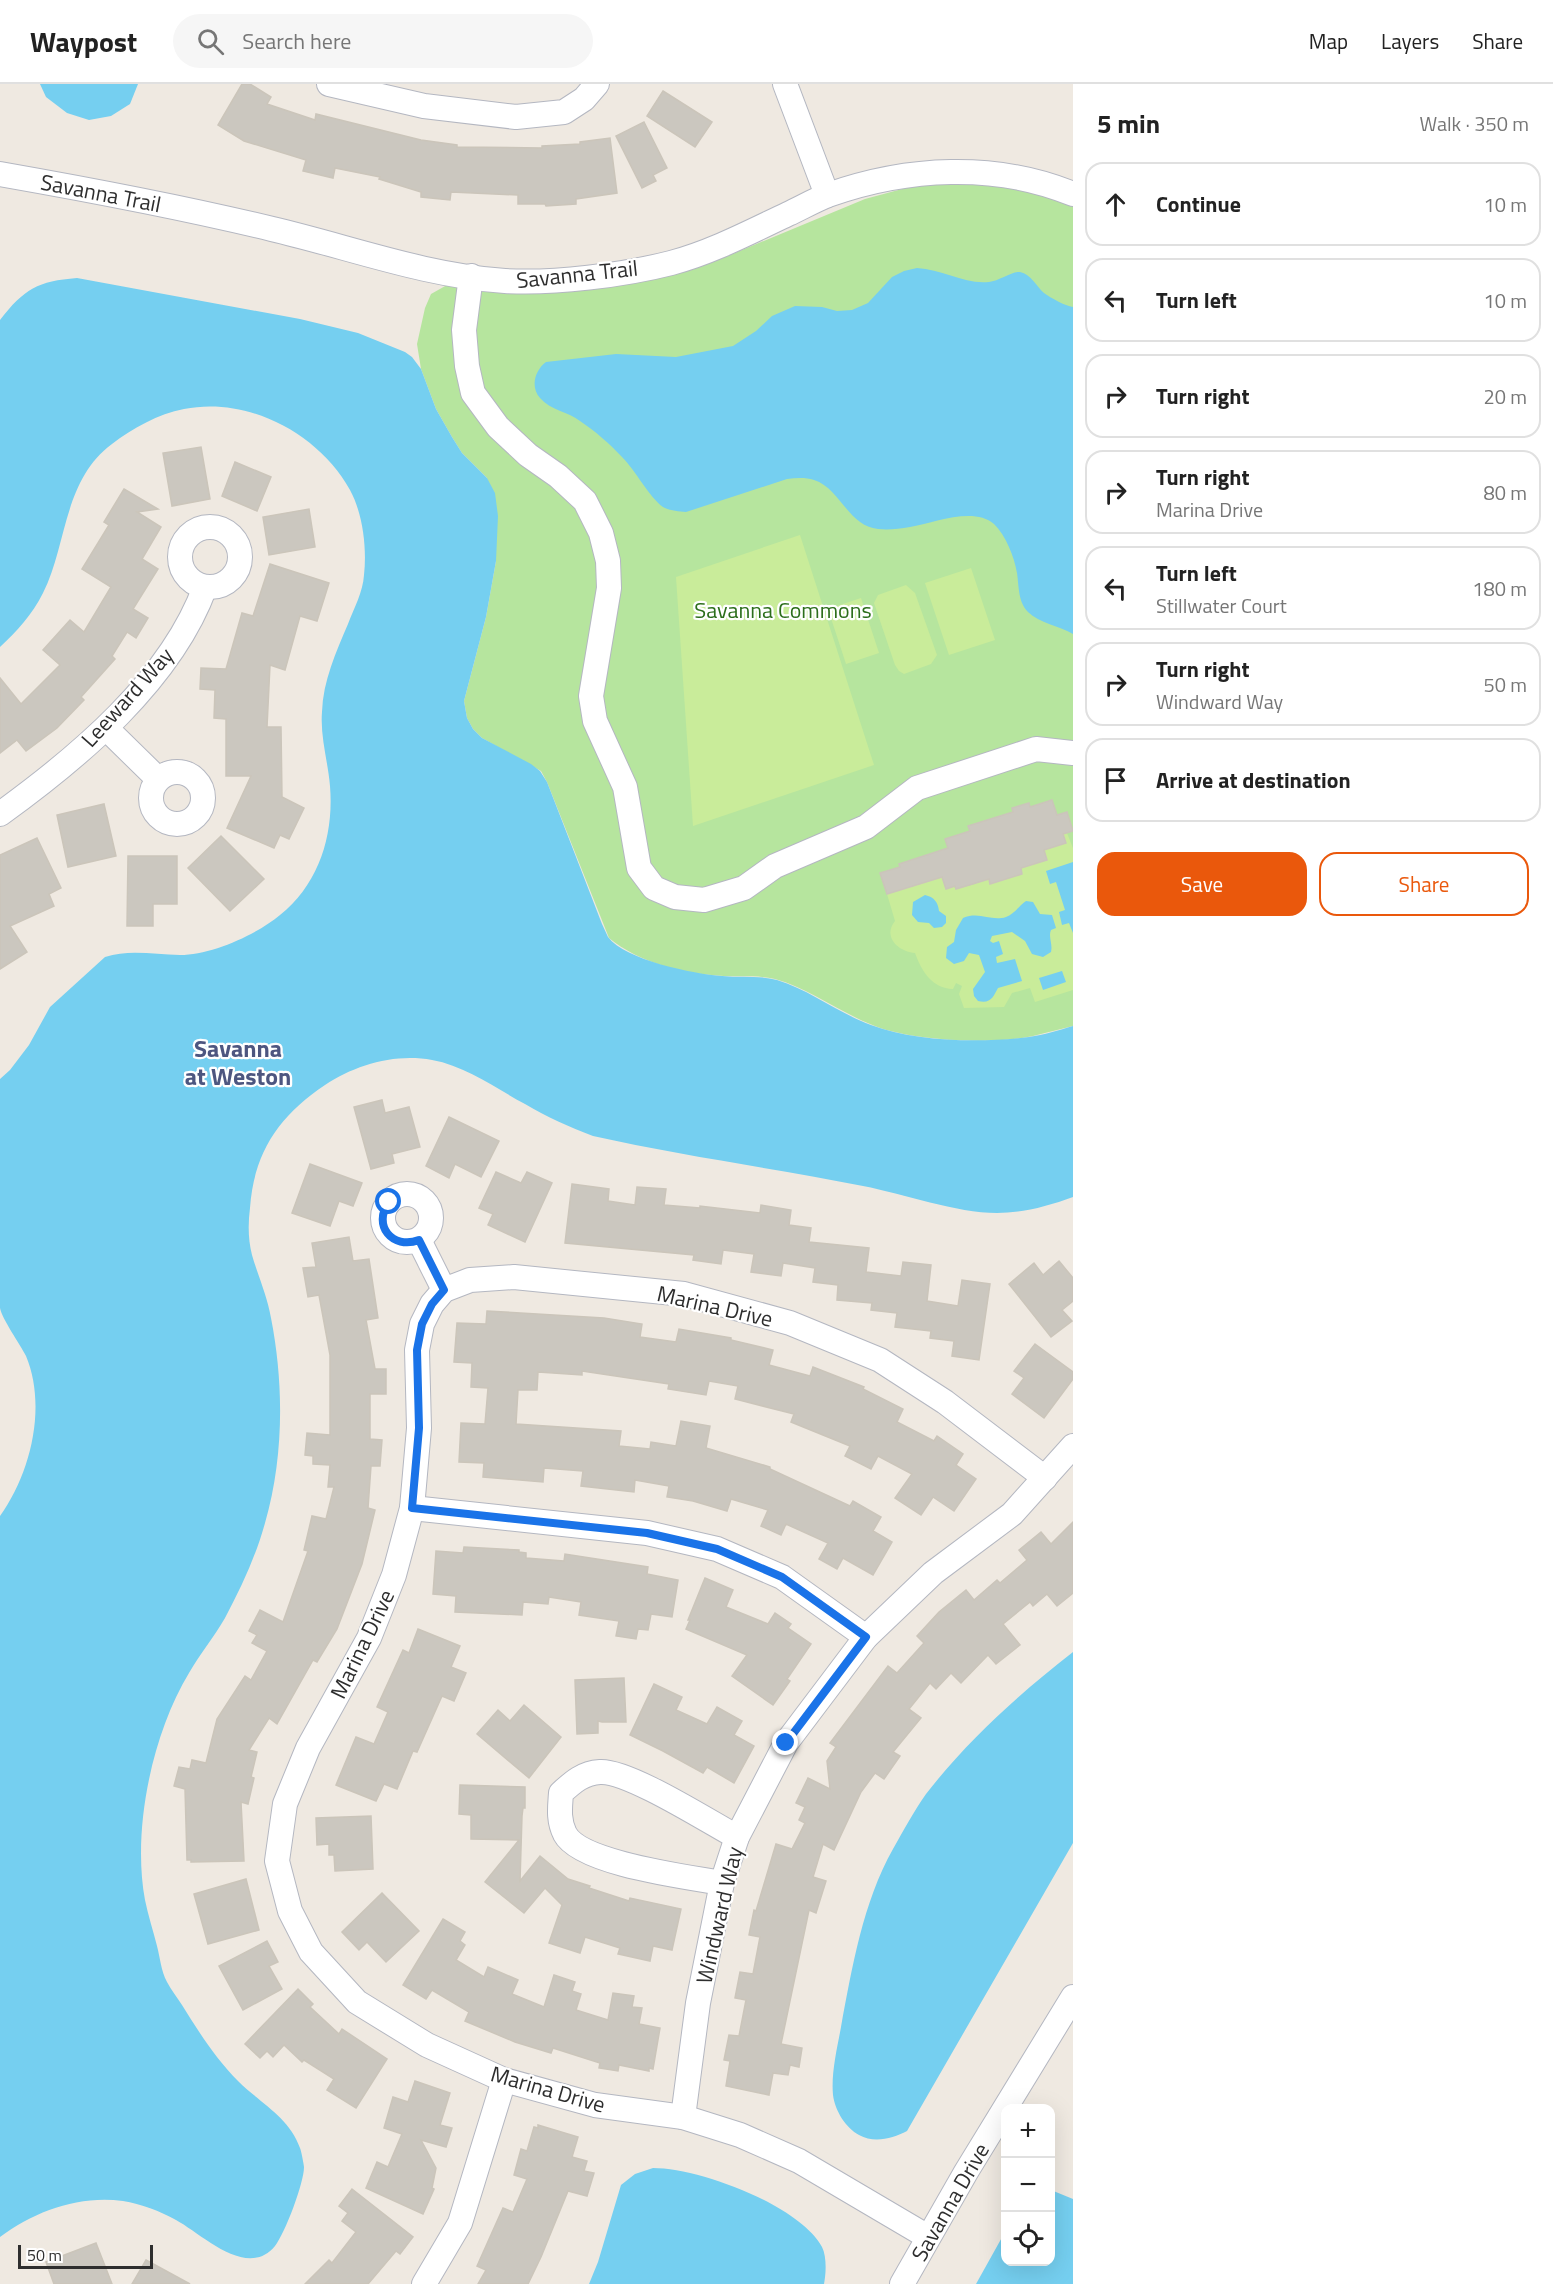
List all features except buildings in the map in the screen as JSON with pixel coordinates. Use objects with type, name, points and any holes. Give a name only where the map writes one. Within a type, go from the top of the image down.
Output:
[{"type":"street","points":[[329,84],[424,106],[516,117],[564,112],[584,99],[597,84]]},
{"type":"street","points":[[785,84],[827,195]]},
{"type":"street","name":"Savanna Trail","points":[[0,174],[121,195],[273,229],[426,269],[504,281],[594,276],[670,263],[727,243],[827,195],[879,181],[954,171],[985,172],[1012,176],[1073,194]]},
{"type":"street","points":[[471,276],[464,330],[467,366],[473,393],[498,427],[528,455],[558,476],[585,501],[601,533],[608,561],[609,588],[591,696],[595,721],[625,787],[639,868],[654,888],[675,897],[704,900],[744,888],[775,866],[866,827],[917,788],[1036,749],[1073,753]]},
{"type":"street","name":"Leeward Way","points":[[0,814],[34,789],[106,728],[168,655],[199,603],[205,586]]},
{"type":"street","points":[[106,728],[158,779]]},
{"type":"street","points":[[419,1240],[444,1290]]},
{"type":"street","name":"Marina Drive","points":[[928,2237],[799,2161],[740,2135],[682,2117],[596,2105],[504,2080],[427,2045],[357,2002],[311,1952],[290,1911],[277,1861],[285,1804],[308,1748],[369,1638],[394,1575],[412,1508],[419,1428],[417,1350],[422,1324],[432,1304],[444,1290],[470,1280],[513,1277],[684,1294],[790,1323],[880,1360],[945,1402],[1045,1478]]},
{"type":"street","name":"Windward Way","points":[[682,2117],[698,2003],[722,1883],[737,1837],[786,1743],[866,1637],[933,1573],[1012,1514],[1073,1446]]},
{"type":"street","points":[[412,1508],[647,1533],[717,1549],[782,1577],[866,1637]]},
{"type":"street","points":[[722,1883],[623,1866],[588,1852],[566,1836],[559,1816],[561,1793],[579,1777],[602,1771],[639,1782],[737,1837]]},
{"type":"street","name":"Savanna Drive","points":[[902,2284],[966,2172],[1073,1997]]},
{"type":"street","points":[[424,2284],[460,2223],[504,2080]]},
{"type":"green space","name":"Savanna Commons","points":[[981,182],[1036,193],[1073,205],[1073,1026],[1016,1039],[973,1041],[927,1038],[886,1030],[775,979],[709,975],[678,970],[634,954],[609,938],[541,771],[482,738],[467,718],[464,701],[486,617],[496,561],[487,478],[462,453],[436,409],[421,369],[417,344],[425,308],[431,294],[447,285],[485,292],[557,288],[632,278],[713,262],[865,199],[917,185]]},
{"type":"green space","points":[[800,535],[874,765],[693,826],[676,577]]},
{"type":"green space","points":[[971,568],[995,640],[949,655],[925,583]]},
{"type":"green space","points":[[906,585],[915,593],[937,655],[931,664],[904,674],[895,665],[874,603],[878,595]]},
{"type":"green space","points":[[861,598],[879,653],[846,664],[828,609]]},
{"type":"green space","points":[[1067,833],[1073,848],[1073,990],[1035,1002],[1030,988],[1012,993],[1004,1007],[964,1008],[959,994],[962,986],[956,983],[953,989],[939,986],[929,978],[915,953],[903,950],[894,943],[890,933],[895,921],[887,894],[935,879],[929,860],[956,889],[975,884],[987,875],[990,883],[1022,874],[1020,865],[1031,865],[1047,860],[1044,850],[1065,843],[1063,834]]},
{"type":"water","points":[[40,84],[138,84],[130,104],[111,116],[89,120],[67,113],[46,97]]},
{"type":"water","points":[[917,268],[980,282],[993,281],[1013,273],[1024,273],[1047,295],[1073,307],[1073,634],[1038,619],[1028,612],[1021,599],[1016,567],[1009,547],[994,524],[986,519],[976,516],[953,517],[906,528],[878,529],[859,521],[823,484],[811,479],[800,478],[787,479],[686,512],[668,509],[653,497],[627,463],[607,443],[576,418],[544,402],[535,389],[535,379],[539,369],[546,362],[616,354],[676,357],[733,346],[756,331],[772,316],[795,306],[822,307],[837,311],[852,310],[868,303],[892,277]]},
{"type":"water","points":[[77,278],[300,319],[358,333],[412,357],[421,369],[436,409],[452,437],[462,453],[487,478],[495,493],[498,516],[496,561],[486,617],[464,701],[467,718],[482,738],[540,771],[547,782],[602,924],[608,937],[617,945],[644,959],[678,969],[710,975],[777,980],[859,1020],[888,1031],[908,1035],[949,1040],[1011,1039],[1035,1036],[1073,1026],[1073,1197],[1017,1212],[965,1210],[863,1186],[593,1136],[542,1113],[457,1067],[418,1058],[376,1062],[337,1078],[294,1109],[272,1137],[263,1153],[252,1188],[249,1226],[252,1255],[269,1310],[278,1369],[280,1420],[276,1472],[253,1560],[225,1618],[176,1697],[165,1724],[148,1783],[141,1844],[145,1900],[167,1982],[222,2063],[238,2081],[281,2119],[295,2137],[300,2149],[304,2166],[303,2174],[284,2230],[275,2246],[264,2255],[251,2258],[225,2251],[164,2214],[123,2201],[90,2200],[58,2207],[28,2220],[0,2237],[0,1516],[11,1499],[27,1460],[35,1417],[35,1396],[26,1356],[0,1308],[0,1079],[29,1045],[50,1007],[105,957],[133,953],[180,955],[219,948],[259,930],[294,903],[305,889],[321,857],[331,804],[323,740],[323,700],[335,656],[362,588],[365,565],[364,543],[361,520],[350,490],[337,470],[301,436],[256,414],[233,408],[208,406],[174,411],[128,432],[96,459],[75,495],[51,575],[43,593],[24,622],[0,647],[0,320],[17,301],[33,288],[52,281]]},
{"type":"water","points":[[1073,862],[1073,933],[1069,923],[1062,925],[1059,912],[1065,910],[1056,882],[1050,884],[1046,871]]},
{"type":"water","points":[[925,895],[935,900],[939,911],[946,916],[946,923],[942,927],[934,928],[929,923],[918,922],[912,915],[913,902]]},
{"type":"water","points":[[1026,901],[1033,902],[1040,914],[1052,915],[1056,928],[1050,933],[1051,952],[1043,957],[1032,954],[1025,941],[1012,932],[992,936],[990,941],[993,943],[999,941],[1003,954],[996,957],[997,963],[1015,959],[1022,981],[998,988],[989,1001],[978,1001],[973,989],[985,972],[979,955],[969,953],[964,961],[954,964],[946,958],[947,947],[954,942],[956,930],[963,918],[969,916],[1006,917]]},
{"type":"water","points":[[1062,971],[1066,982],[1043,990],[1039,978]]},
{"type":"water","points":[[1073,1652],[1073,1843],[907,2131],[878,2140],[865,2138],[850,2128],[839,2113],[834,2101],[833,2078],[854,1959],[866,1913],[883,1869],[917,1807],[942,1774],[995,1718]]},
{"type":"water","points":[[653,2168],[696,2174],[721,2182],[771,2204],[792,2217],[810,2232],[824,2251],[826,2271],[824,2284],[589,2284],[621,2185],[635,2174]]},
{"type":"water","points":[[1055,2192],[1073,2199],[1073,2284],[976,2284],[1001,2239],[1001,2266],[1055,2266]]},
{"type":"district","name":"Savanna at Weston","points":[[238,1062]]},
{"type":"route","points":[[389,1202],[382,1215],[385,1230],[390,1236],[404,1243],[419,1240],[444,1290],[432,1304],[422,1324],[417,1350],[419,1428],[412,1508],[647,1533],[717,1549],[782,1577],[866,1637],[786,1743]]}]
